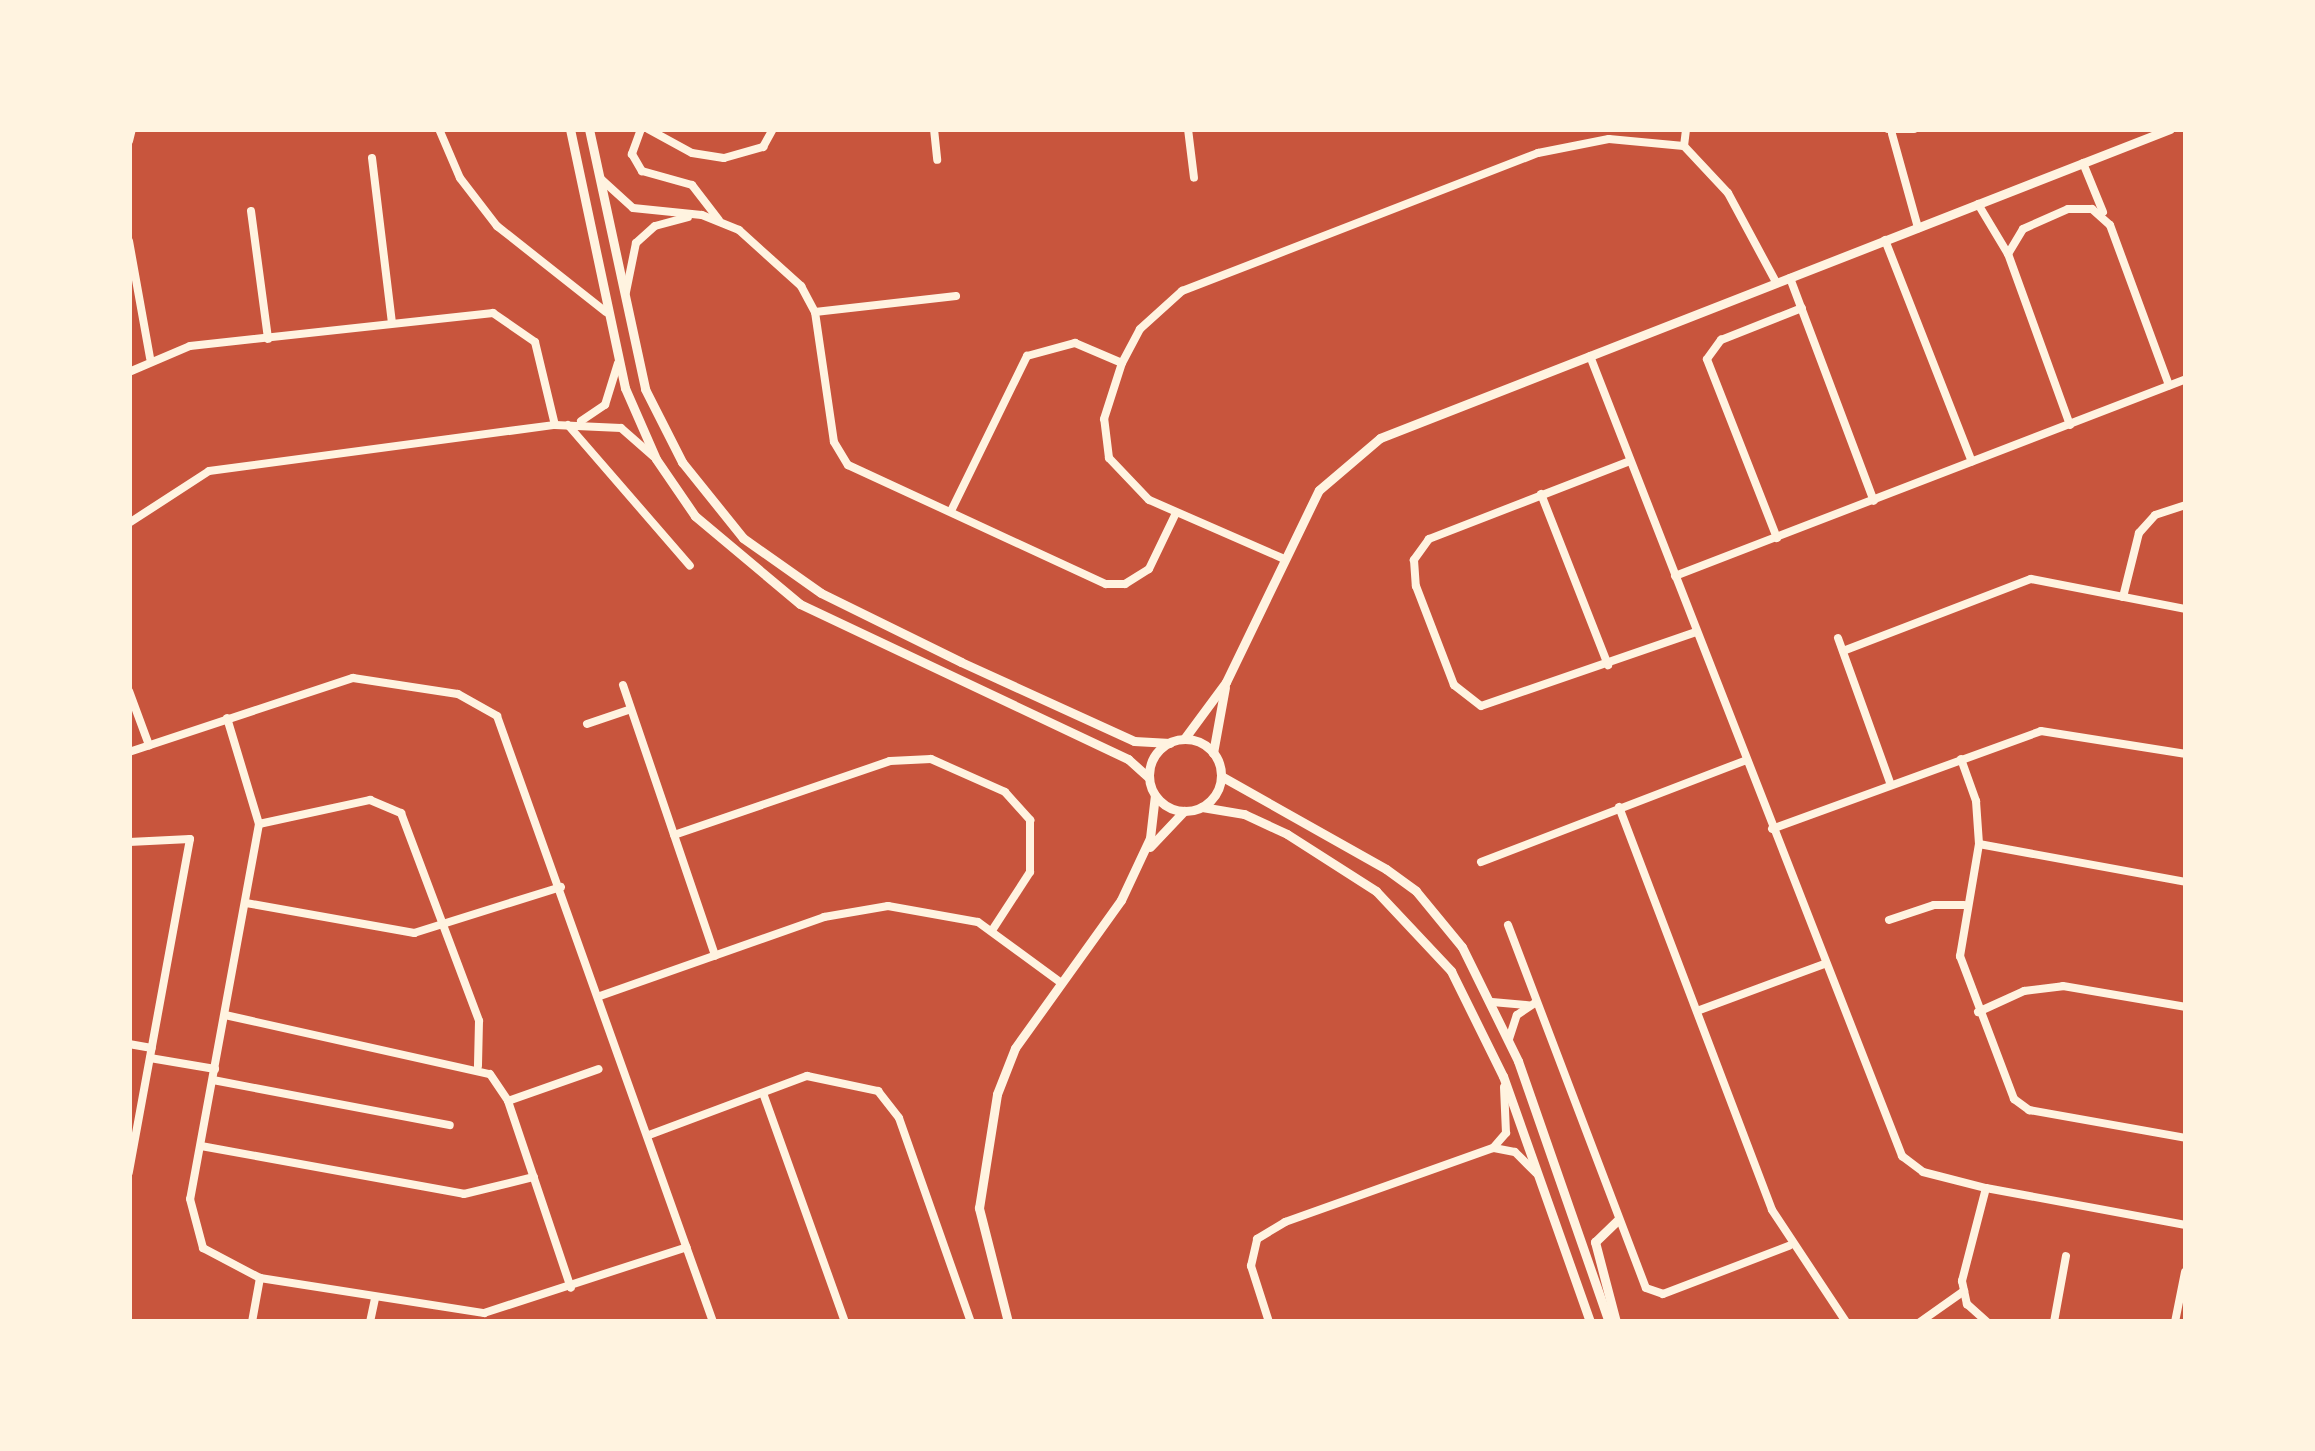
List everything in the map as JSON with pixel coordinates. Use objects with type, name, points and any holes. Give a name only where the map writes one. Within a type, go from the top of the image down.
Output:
[{"type":"street","points":[[129,141],[132,129]]},
{"type":"street","points":[[439,129],[460,178],[497,226],[606,312]]},
{"type":"street","points":[[570,129],[606,312],[633,411],[656,459],[695,516],[776,590],[1128,759],[1150,778]]},
{"type":"street","points":[[589,129],[625,312],[655,414],[710,501],[743,538],[811,588],[1113,732],[1170,743],[1184,740],[1213,753]]},
{"type":"street","points":[[719,221],[692,184],[642,171],[632,154],[645,129],[692,153],[724,158],[750,154],[773,129]]},
{"type":"street","points":[[934,129],[938,160]]},
{"type":"street","points":[[1188,129],[1194,178]]},
{"type":"street","points":[[1684,146],[1686,129]]},
{"type":"street","points":[[1914,129],[1890,131],[1918,228]]},
{"type":"street","points":[[1184,740],[1226,682],[1282,558],[1319,490],[1379,437],[2170,129]]},
{"type":"street","points":[[1282,558],[1176,513],[1133,489],[1109,458],[1104,419],[1122,363],[1157,310],[1209,279],[1573,143],[1684,146],[1728,193],[1776,282]]},
{"type":"street","points":[[371,158],[392,324]]},
{"type":"street","points":[[2083,163],[2169,385]]},
{"type":"street","points":[[600,178],[633,208],[702,215],[775,256],[815,312],[839,455],[1117,585],[1148,569],[1176,513]]},
{"type":"street","points":[[1978,204],[2008,254],[2070,425]]},
{"type":"street","points":[[2008,254],[2023,229],[2068,209],[2092,209],[2105,218]]},
{"type":"street","points":[[250,212],[268,339]]},
{"type":"street","points":[[625,312],[636,243],[655,226],[702,215]]},
{"type":"street","points":[[1885,240],[1972,463]]},
{"type":"street","points":[[129,241],[150,358]]},
{"type":"street","points":[[1790,276],[1874,501]]},
{"type":"street","points":[[815,312],[956,296]]},
{"type":"street","points":[[1777,538],[1707,359],[1720,340],[1802,308]]},
{"type":"street","points":[[129,372],[150,358],[268,339],[392,324],[510,318],[535,342],[554,425]]},
{"type":"street","points":[[951,511],[1027,356],[1076,343],[1122,363]]},
{"type":"street","points":[[1589,354],[1902,1156],[1923,1172],[1986,1188],[2186,1225]]},
{"type":"street","points":[[580,422],[605,405],[618,363]]},
{"type":"street","points":[[1675,576],[2186,379]]},
{"type":"street","points":[[129,523],[209,471],[554,425],[580,422],[621,428],[656,459]]},
{"type":"street","points":[[567,424],[690,566]]},
{"type":"street","points":[[1630,460],[1437,534],[1418,552],[1413,578],[1454,685],[1481,706],[1497,706],[1696,632]]},
{"type":"street","points":[[1541,494],[1608,665]]},
{"type":"street","points":[[2123,597],[2139,533],[2155,515],[2186,505]]},
{"type":"street","points":[[1843,651],[2021,581],[2186,609]]},
{"type":"street","points":[[1838,638],[1892,785]]},
{"type":"street","points":[[129,752],[353,678],[472,698],[505,726],[713,1322]]},
{"type":"street","points":[[1226,682],[1213,753],[1221,776],[1338,836],[1416,891],[1462,947],[1509,1041],[1612,1322]]},
{"type":"street","points":[[623,685],[715,956]]},
{"type":"street","points":[[129,692],[148,745]]},
{"type":"street","points":[[587,724],[631,709]]},
{"type":"street","points":[[227,718],[259,824],[190,1198],[196,1237],[213,1258],[260,1278],[483,1318],[687,1247]]},
{"type":"street","points":[[1772,830],[1961,759],[2058,730],[2186,754]]},
{"type":"street","points":[[1143,856],[1155,795],[1152,761],[1170,743]]},
{"type":"street","points":[[674,836],[890,761],[931,759],[1005,792],[1030,820],[1030,872],[993,929]]},
{"type":"street","points":[[1961,759],[1976,802],[1979,844],[1964,905],[1960,956],[1978,1012],[2021,1106],[2186,1138]]},
{"type":"street","points":[[1480,862],[1747,760]]},
{"type":"street","points":[[1202,807],[1221,776]]},
{"type":"street","points":[[1155,795],[1184,812]]},
{"type":"street","points":[[259,824],[304,820],[354,802],[387,804],[411,827],[479,1022],[478,1066]]},
{"type":"street","points":[[1008,1322],[979,1208],[983,1153],[1015,1048],[1095,940],[1143,856],[1184,812],[1202,807],[1244,814],[1287,834],[1416,926],[1474,1010],[1503,1076],[1590,1322]]},
{"type":"street","points":[[1619,807],[1789,1246],[1846,1322]]},
{"type":"street","points":[[129,842],[190,839],[129,1172]]},
{"type":"street","points":[[1979,844],[2186,882]]},
{"type":"street","points":[[246,903],[398,932],[446,928],[561,887]]},
{"type":"street","points":[[1889,920],[1934,905],[1964,905]]},
{"type":"street","points":[[600,996],[866,907],[910,908],[993,929],[1060,982]]},
{"type":"street","points":[[1508,925],[1642,1283],[1657,1294],[1789,1246]]},
{"type":"street","points":[[1697,1011],[1824,964]]},
{"type":"street","points":[[1978,1012],[2024,991],[2063,986],[2186,1006]]},
{"type":"street","points":[[1492,1002],[1535,1004]]},
{"type":"street","points":[[1509,1041],[1517,1015],[1535,1004]]},
{"type":"street","points":[[225,1015],[478,1066],[508,1101],[571,1288]]},
{"type":"street","points":[[129,1044],[215,1069]]},
{"type":"street","points":[[508,1101],[599,1069]]},
{"type":"street","points":[[650,1135],[823,1075],[863,1083],[891,1103],[971,1322]]},
{"type":"street","points":[[1269,1322],[1251,1266],[1266,1231],[1492,1148],[1506,1133],[1503,1076]]},
{"type":"street","points":[[213,1080],[450,1125]]},
{"type":"street","points":[[763,1093],[844,1322]]},
{"type":"street","points":[[201,1146],[464,1194],[534,1177]]},
{"type":"street","points":[[1492,1148],[1515,1152],[1538,1176]]},
{"type":"street","points":[[1920,1322],[1964,1291],[1986,1188]]},
{"type":"street","points":[[1612,1322],[1594,1242],[1618,1220]]},
{"type":"street","points":[[2054,1322],[2066,1256]]},
{"type":"street","points":[[2174,1322],[2185,1272]]},
{"type":"street","points":[[252,1322],[260,1278]]},
{"type":"street","points":[[1964,1291],[1988,1322]]},
{"type":"street","points":[[370,1322],[375,1298]]}]
